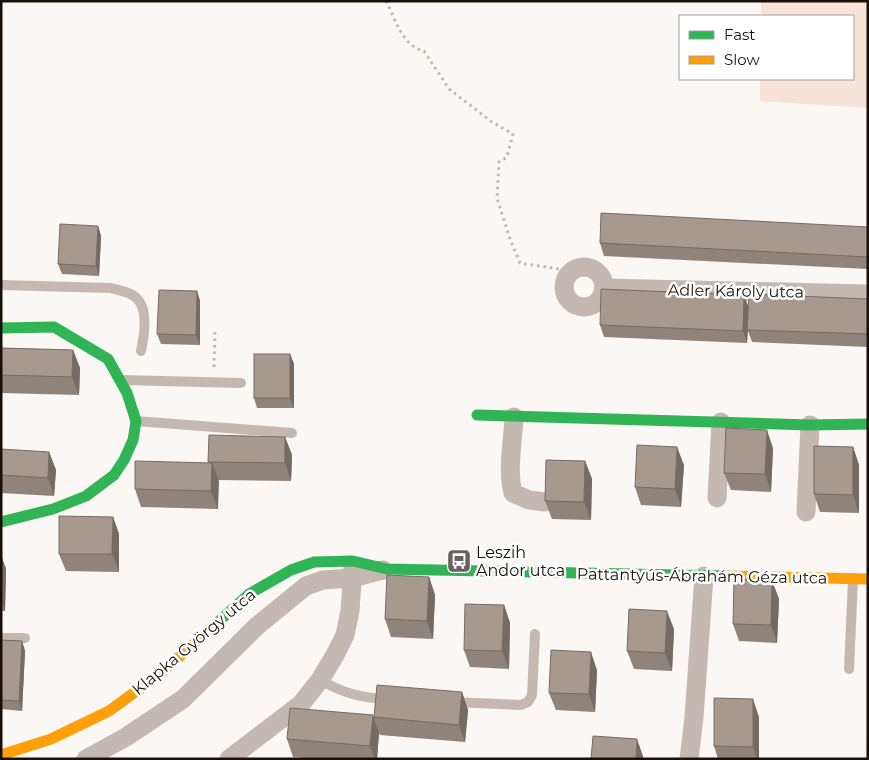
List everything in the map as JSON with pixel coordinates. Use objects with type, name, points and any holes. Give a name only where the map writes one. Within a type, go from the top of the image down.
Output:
[{"type":"street","points":[[583,266],[590,268],[600,276],[604,282],[604,288],[602,295],[594,304],[581,307],[575,305],[566,296],[564,282],[571,271],[583,266]]},
{"type":"street","name":"Adler Károly utca","points":[[604,288],[868,294]]},
{"type":"street","points":[[1,328],[54,327],[108,359],[127,393],[136,421],[133,440],[114,476],[86,496],[53,509],[1,522]]},
{"type":"street","points":[[477,415],[810,425],[868,424]]},
{"type":"street","points":[[514,417],[511,467],[513,493],[529,500],[544,502]]},
{"type":"street","points":[[716,498],[721,422]]},
{"type":"street","points":[[806,512],[810,425]]},
{"type":"street","name":"Klapka György utca","points":[[1,756],[51,739],[109,712],[161,673],[249,594],[292,570],[314,562],[353,569],[387,569]]},
{"type":"street","points":[[230,759],[302,704],[320,680],[345,635],[350,611],[353,569]]},
{"type":"street","name":"Klapka György utca","points":[[86,759],[126,737],[184,699],[257,626],[306,586],[353,569]]},
{"type":"street","name":"Pattantyús-Ábrahám Géza utca","points":[[387,569],[868,579]]},
{"type":"street","points":[[689,759],[694,717],[704,576]]},
{"type":"lane","points":[[1,285],[111,288],[129,293],[140,301],[143,312],[145,330],[141,351]]},
{"type":"lane","points":[[119,380],[241,383]]},
{"type":"lane","points":[[136,421],[292,433]]},
{"type":"lane","points":[[849,669],[853,579]]},
{"type":"lane","points":[[441,702],[521,705],[528,702],[532,695],[535,634]]},
{"type":"lane","points":[[1,638],[25,638]]},
{"type":"lane","points":[[320,680],[342,692],[372,699],[402,700]]},
{"type":"path","points":[[386,1],[407,43],[416,50],[424,51],[449,89],[492,122],[513,134],[508,157],[499,162],[497,198],[520,263],[571,271]]},
{"type":"path","points":[[214,367],[215,331]]},
{"type":"shaded area","points":[[761,1],[868,1],[868,108],[760,101],[760,80],[854,80],[854,15],[761,15]]},
{"type":"shaded area","points":[[868,660],[868,759],[865,759]]},
{"type":"building","points":[[601,213],[868,227],[868,257],[600,243]]},
{"type":"building","points":[[60,224],[98,226],[96,266],[58,264]]},
{"type":"building","points":[[601,289],[744,295],[743,331],[600,325]]},
{"type":"building","points":[[159,290],[197,291],[196,335],[157,334]]},
{"type":"building","points":[[749,294],[868,299],[868,334],[747,330]]},
{"type":"building","points":[[1,348],[73,350],[72,377],[1,375]]},
{"type":"building","points":[[254,354],[290,354],[290,398],[254,398]]},
{"type":"building","points":[[726,428],[767,430],[765,474],[724,473]]},
{"type":"building","points":[[209,435],[285,437],[285,463],[208,462]]},
{"type":"building","points":[[637,445],[677,447],[675,489],[635,487]]},
{"type":"building","points":[[814,446],[853,447],[853,495],[814,494]]},
{"type":"building","points":[[1,449],[49,452],[48,478],[1,475]]},
{"type":"building","points":[[546,460],[585,461],[584,502],[545,501]]},
{"type":"building","points":[[135,461],[212,463],[211,491],[135,489]]},
{"type":"building","points":[[59,516],[113,517],[112,554],[59,554]]},
{"type":"building","points":[[387,575],[429,577],[427,621],[385,619]]},
{"type":"building","points":[[734,579],[772,581],[771,625],[733,624]]},
{"type":"building","points":[[465,604],[504,605],[502,651],[464,650]]},
{"type":"building","points":[[629,609],[667,611],[665,653],[627,651]]},
{"type":"building","points":[[1,640],[22,641],[19,701],[1,700]]},
{"type":"building","points":[[551,650],[591,652],[589,694],[549,693]]},
{"type":"building","points":[[377,685],[462,692],[459,725],[374,717]]},
{"type":"building","points":[[714,698],[753,699],[753,747],[714,746]]},
{"type":"building","points":[[290,708],[373,715],[370,746],[287,739]]},
{"type":"building","points":[[593,736],[637,739],[636,759],[591,759]]},
{"type":"traffic: fast","points":[[1,328],[54,327],[108,359],[127,393],[136,421],[133,440],[124,460],[114,475],[86,496],[53,509],[1,522]]},
{"type":"traffic: fast","points":[[477,415],[810,425],[868,424]]},
{"type":"traffic: fast","points":[[217,623],[249,594],[291,570],[314,562],[353,561],[387,569],[727,576]]},
{"type":"traffic: slow","points":[[727,576],[868,579]]},
{"type":"traffic: slow","points":[[1,755],[51,739],[109,711],[161,673],[217,623]]},
{"type":"place","name":"Leszih Andor utca","points":[[459,561]]}]
